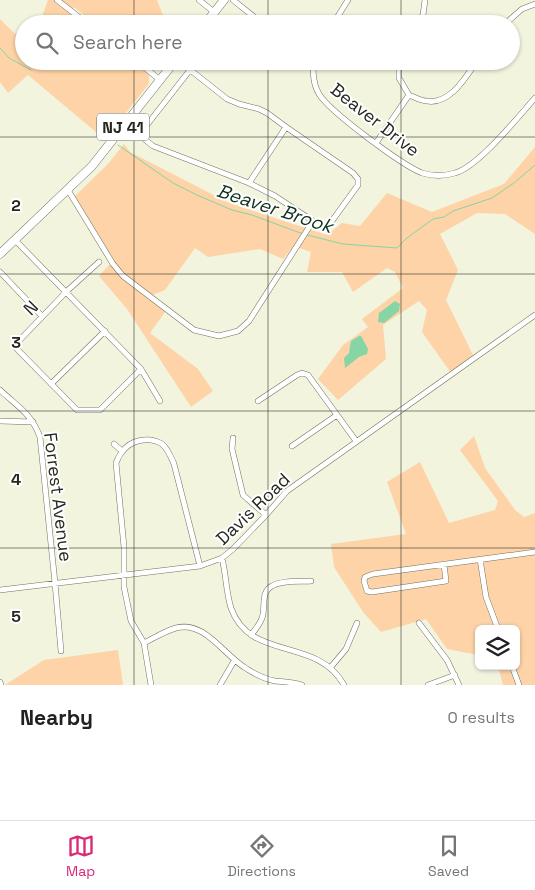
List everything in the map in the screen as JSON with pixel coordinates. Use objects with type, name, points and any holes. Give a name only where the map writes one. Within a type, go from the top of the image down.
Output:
[{"type":"main road","points":[[212,15],[224,0]]},
{"type":"main road","name":"NJ 41","points":[[0,254],[92,166],[169,70]]},
{"type":"street","points":[[57,0],[76,15]]},
{"type":"street","points":[[198,0],[214,12]]},
{"type":"street","points":[[233,0],[252,15]]},
{"type":"street","points":[[339,15],[348,0]]},
{"type":"street","points":[[423,15],[425,0]]},
{"type":"street","points":[[515,15],[522,9],[535,4]]},
{"type":"street","points":[[148,70],[160,80]]},
{"type":"street","points":[[126,124],[139,135],[153,146],[249,183],[275,196],[322,226],[329,225],[358,185],[358,179],[353,173],[267,113],[227,98],[190,70],[139,135]]},
{"type":"street","name":"Beaver Drive","points":[[314,70],[315,87],[320,96],[334,110],[376,143],[410,167],[423,173],[447,175],[469,168],[535,98]]},
{"type":"street","points":[[399,70],[399,78],[409,95],[425,101],[440,100],[455,90],[470,70]]},
{"type":"street","points":[[376,143],[409,95]]},
{"type":"street","points":[[249,183],[286,127]]},
{"type":"street","points":[[68,190],[113,264],[123,276],[194,330],[219,336],[238,331],[249,321],[313,220]]},
{"type":"street","points":[[15,240],[141,369],[160,401]]},
{"type":"street","name":"N","points":[[51,384],[14,344],[99,262]]},
{"type":"street","points":[[0,272],[42,316]]},
{"type":"street","name":"Davis Road","points":[[0,590],[200,566],[222,558],[266,515],[287,491],[535,315]]},
{"type":"street","points":[[105,331],[51,384],[77,410],[100,410],[141,369]]},
{"type":"street","points":[[258,400],[297,375],[302,373],[308,375],[356,441]]},
{"type":"street","name":"Forrest Avenue","points":[[0,390],[29,415],[40,437],[61,651]]},
{"type":"street","points":[[292,446],[337,415]]},
{"type":"street","points":[[0,421],[33,422]]},
{"type":"street","points":[[233,438],[232,449],[243,495],[266,515]]},
{"type":"street","points":[[151,685],[144,643],[131,621],[123,575],[124,547],[116,463],[122,451],[132,443],[152,440],[161,444],[168,451],[174,464],[200,566]]},
{"type":"street","points":[[114,444],[122,451]]},
{"type":"street","points":[[444,564],[446,581],[372,592],[367,591],[365,587],[365,577],[373,574],[444,564],[480,559],[535,552]]},
{"type":"street","points":[[222,558],[231,608],[240,623],[251,635],[264,642],[323,661],[344,685]]},
{"type":"street","points":[[480,559],[486,597],[496,625]]},
{"type":"street","points":[[251,635],[262,619],[264,599],[270,586],[311,581]]},
{"type":"street","points":[[330,668],[346,649],[357,623]]},
{"type":"street","points":[[419,623],[446,660],[455,675],[458,685]]},
{"type":"street","points":[[144,643],[176,628],[188,627],[200,630],[234,661],[260,676],[302,685]]},
{"type":"street","points":[[220,685],[234,661]]},
{"type":"street","points":[[513,670],[519,685]]},
{"type":"street","points":[[428,685],[455,675]]},
{"type":"shaded area","points":[[48,0],[157,0],[163,15],[84,15],[74,7],[70,13],[73,15],[43,15]]},
{"type":"shaded area","points":[[0,19],[15,34],[15,70],[144,70],[149,74],[148,85],[117,124],[103,138],[28,75],[8,93],[0,82]]},
{"type":"shaded area","points":[[124,144],[130,152],[229,203],[327,235],[342,223],[360,226],[387,193],[432,212],[504,184],[535,147],[535,234],[505,214],[477,213],[440,234],[458,270],[446,300],[474,357],[451,373],[422,332],[427,310],[419,301],[383,325],[386,359],[338,400],[318,379],[343,345],[368,327],[362,319],[403,288],[395,272],[387,268],[353,292],[342,272],[307,272],[311,252],[294,246],[283,259],[260,249],[208,257],[195,248],[165,290],[147,297],[165,312],[150,333],[198,369],[213,391],[191,407],[127,309],[99,276],[113,261],[73,198],[108,164]]},
{"type":"shaded area","points":[[395,301],[400,304],[399,311],[384,323],[378,322],[379,313]]},
{"type":"shaded area","points":[[361,336],[368,349],[367,354],[359,357],[345,368],[344,358],[349,353],[351,341]]},
{"type":"shaded area","points":[[474,436],[485,468],[515,510],[524,517],[535,513],[535,685],[503,685],[499,670],[520,670],[520,625],[475,625],[475,654],[447,649],[426,619],[381,632],[363,612],[334,567],[331,544],[406,534],[387,482],[420,462],[449,523],[495,510],[498,501],[460,450]]},
{"type":"shaded area","points":[[118,650],[123,685],[5,685],[44,660]]},
{"type":"waterway","name":"Beaver Brook","points":[[0,48],[9,58],[15,61]]},
{"type":"waterway","name":"Beaver Brook","points":[[118,145],[173,183],[197,195],[232,210],[252,215],[303,234]]},
{"type":"waterway","name":"Beaver Brook","points":[[307,235],[343,244],[397,248],[407,238],[433,219],[444,217],[453,211],[492,198],[535,165]]}]
